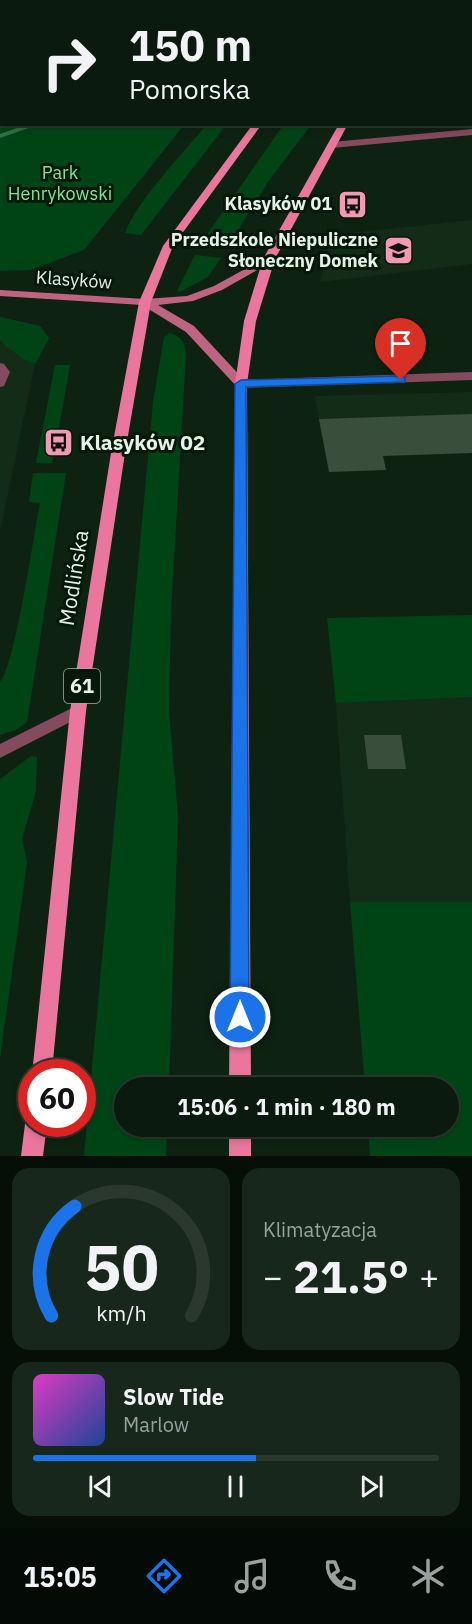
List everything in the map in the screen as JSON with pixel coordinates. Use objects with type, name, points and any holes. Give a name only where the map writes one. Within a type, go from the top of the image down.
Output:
[{"type":"main road","name":"Modlińska","points":[[42,1059],[78,711],[118,453],[145,302],[168,246],[257,126]]},
{"type":"main road","points":[[240,1077],[241,384],[250,321],[269,259],[343,126]]},
{"type":"main road","points":[[32,1156],[34,1137]]},
{"type":"main road","points":[[240,1137],[240,1156]]},
{"type":"street","points":[[332,145],[472,132]]},
{"type":"street","name":"Klasyków","points":[[0,293],[145,302],[189,299],[218,288],[269,259]]},
{"type":"street","points":[[145,302],[190,329],[241,384],[472,376]]},
{"type":"street","points":[[0,367],[4,372],[0,383]]},
{"type":"street","points":[[0,752],[78,711]]},
{"type":"shaded area","name":"Przedszkole Niepuliczne Słoneczny Domek","points":[[472,220],[472,264],[320,282],[330,235]]},
{"type":"shaded area","points":[[0,317],[40,326],[49,338],[35,364],[0,531]]},
{"type":"shaded area","points":[[472,392],[472,434],[322,438],[315,396]]},
{"type":"shaded area","points":[[472,697],[472,902],[350,902],[336,703]]},
{"type":"green space","name":"Park Henrykowski","points":[[0,126],[183,126],[84,250],[30,270],[0,271]]},
{"type":"green space","points":[[205,126],[225,126],[141,235],[125,233],[139,207]]},
{"type":"green space","points":[[283,126],[310,126],[270,179],[228,246],[201,243]]},
{"type":"green space","points":[[195,255],[221,258],[208,277],[180,292],[177,291]]},
{"type":"green space","points":[[0,317],[40,326],[49,338],[35,364],[23,359],[0,341]]},
{"type":"green space","points":[[170,333],[177,336],[185,347],[186,355],[171,611],[169,711],[178,816],[169,1077],[114,1077],[114,1137],[167,1137],[166,1156],[84,1156],[86,1137],[96,1137],[96,1059],[93,1059],[153,402],[164,337]]},
{"type":"green space","points":[[55,365],[70,365],[58,433],[53,433],[49,452],[54,453],[52,463],[36,463]]},
{"type":"green space","points":[[33,473],[66,473],[27,722],[16,730],[0,735],[0,682],[6,671],[18,626],[40,503],[29,502]]},
{"type":"green space","points":[[472,615],[472,697],[336,703],[327,618]]},
{"type":"green space","points":[[31,756],[37,757],[36,791],[22,839],[27,863],[0,1059],[0,779]]},
{"type":"green space","points":[[350,902],[472,902],[472,1156],[370,1156],[369,1137],[459,1137],[459,1077],[364,1077]]},
{"type":"building","points":[[472,414],[472,453],[383,456],[386,470],[329,472],[319,419]]},
{"type":"building","points":[[364,735],[401,735],[406,769],[368,769]]},
{"type":"waterway","points":[[0,136],[31,126]]},
{"type":"place","name":"Klasyków 01","points":[[353,204]]},
{"type":"place","name":"Przedszkole Niepuliczne Słoneczny Domek","points":[[399,250]]},
{"type":"place","name":"Klasyków 02","points":[[59,443]]},
{"type":"route","points":[[240,1017],[241,384],[401,380]]}]
